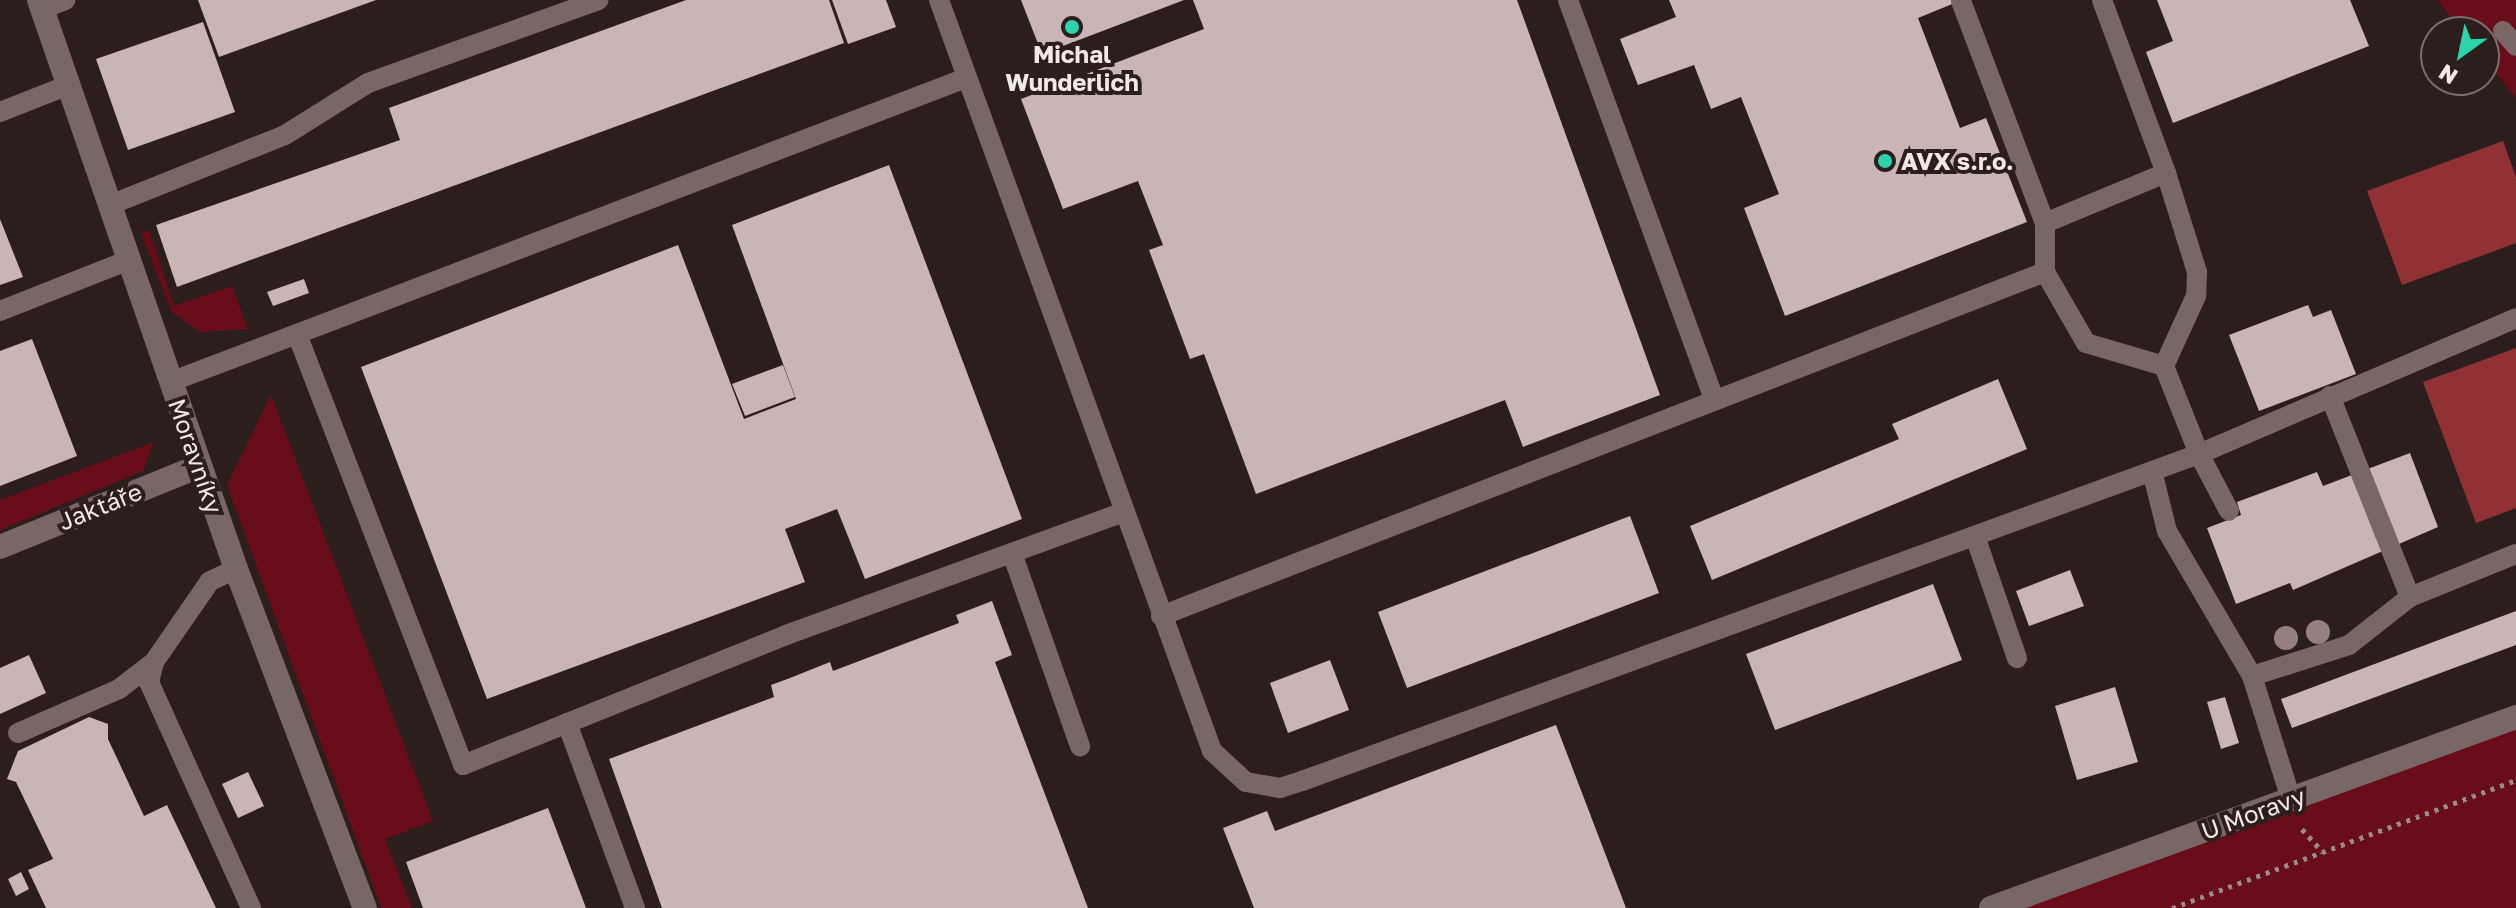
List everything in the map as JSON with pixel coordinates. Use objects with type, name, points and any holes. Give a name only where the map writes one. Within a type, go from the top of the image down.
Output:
[{"type":"street","name":"Moravníky","points":[[49,3],[66,86],[236,569],[365,908]]},
{"type":"street","name":"Jaktáře","points":[[0,547],[199,466]]},
{"type":"street","name":"U Moravy","points":[[1991,908],[2516,717]]},
{"type":"lane","points":[[110,205],[285,135],[368,83],[598,0]]},
{"type":"lane","points":[[939,0],[1121,513],[1161,616],[1220,762],[1246,782],[1280,788],[1976,539],[2199,454],[2516,318]]},
{"type":"lane","points":[[1568,0],[1713,397]]},
{"type":"lane","points":[[2102,0],[2166,173],[2197,272],[2196,296],[2164,366],[2199,454],[2229,511]]},
{"type":"lane","points":[[1961,1],[2045,223],[2045,272],[2086,343],[2164,366]]},
{"type":"lane","points":[[170,382],[966,78]]},
{"type":"lane","points":[[0,112],[66,86]]},
{"type":"lane","points":[[2045,223],[2166,173]]},
{"type":"lane","points":[[0,311],[129,260]]},
{"type":"lane","points":[[1161,616],[1713,397],[2045,272]]},
{"type":"lane","points":[[297,334],[463,765],[1121,513]]},
{"type":"lane","points":[[2330,396],[2410,597]]},
{"type":"lane","points":[[2152,471],[2167,531],[2252,676],[2291,799]]},
{"type":"lane","points":[[1976,539],[2017,658]]},
{"type":"lane","points":[[1012,553],[1080,746]]},
{"type":"lane","points":[[2252,676],[2349,645],[2410,597],[2516,554]]},
{"type":"lane","points":[[18,733],[119,689],[154,662],[210,581],[236,569]]},
{"type":"lane","points":[[154,662],[149,682],[251,908]]},
{"type":"lane","points":[[567,723],[635,908]]},
{"type":"path","points":[[2172,908],[2516,780]]},
{"type":"shaded area","points":[[2438,0],[2516,0],[2516,98],[2500,78],[2500,16],[2450,16]]},
{"type":"shaded area","points":[[2503,141],[2516,177],[2516,243],[2402,285],[2367,191]]},
{"type":"shaded area","points":[[149,230],[174,306],[232,286],[248,329],[200,332],[172,312],[141,233]]},
{"type":"shaded area","points":[[2516,348],[2516,508],[2476,523],[2423,382]]},
{"type":"shaded area","points":[[271,395],[433,821],[385,839],[412,908],[381,908],[227,485]]},
{"type":"shaded area","points":[[154,442],[143,471],[0,530],[0,500]]},
{"type":"shaded area","points":[[2516,728],[2516,908],[2012,908]]},
{"type":"building","points":[[198,0],[376,0],[219,57]]},
{"type":"building","points":[[686,0],[829,0],[844,43],[177,287],[156,225],[400,140],[389,108]]},
{"type":"building","points":[[832,0],[886,0],[896,27],[848,44]]},
{"type":"building","name":"Michal Wunderlich","points":[[1021,0],[1184,0],[1042,54]]},
{"type":"building","points":[[1193,0],[1517,0],[1660,395],[1523,447],[1505,400],[1256,494],[1204,354],[1190,359],[1149,250],[1163,245],[1138,181],[1063,209],[1021,99],[1204,29]]},
{"type":"building","name":"AVX s.r.o.","points":[[1669,0],[1962,0],[1918,18],[1960,128],[1986,118],[2027,222],[1785,316],[1744,208],[1779,194],[1741,97],[1711,109],[1694,65],[1638,85],[1620,39],[1676,17]]},
{"type":"building","points":[[2157,0],[2350,0],[2369,46],[2173,123],[2146,52],[2173,41]]},
{"type":"building","points":[[203,22],[235,112],[128,150],[96,59]]},
{"type":"building","points":[[889,165],[1022,519],[865,579],[837,509],[785,529],[805,582],[487,699],[361,367],[678,245],[744,419],[796,399],[732,225]]},
{"type":"building","points":[[0,219],[23,277],[0,285]]},
{"type":"building","points":[[304,279],[309,293],[273,306],[267,292]]},
{"type":"building","points":[[2308,305],[2313,317],[2331,310],[2356,374],[2259,411],[2229,335]]},
{"type":"building","points":[[32,339],[77,456],[0,486],[0,351]]},
{"type":"building","points":[[783,365],[795,397],[745,416],[732,384]]},
{"type":"building","points":[[1998,379],[2027,449],[1712,580],[1690,526],[1899,439],[1892,424]]},
{"type":"building","points":[[2410,453],[2438,527],[2293,590],[2290,583],[2236,604],[2207,528],[2241,515],[2237,502],[2317,472],[2323,486]]},
{"type":"building","points":[[1630,516],[1659,593],[1407,688],[1378,612]]},
{"type":"building","points":[[2070,570],[2084,606],[2029,626],[2016,591]]},
{"type":"building","points":[[1933,584],[1962,660],[1775,730],[1746,654]]},
{"type":"building","points":[[992,601],[1012,655],[995,662],[1088,908],[662,908],[609,759],[774,697],[771,685],[830,662],[833,671],[959,623],[956,615]]},
{"type":"building","points":[[2516,611],[2516,645],[2292,728],[2281,699]]},
{"type":"building","points":[[29,655],[46,693],[0,714],[0,668]]},
{"type":"building","points":[[1330,660],[1349,710],[1288,733],[1270,683]]},
{"type":"building","points":[[2115,687],[2138,762],[2077,780],[2055,706]]},
{"type":"building","points":[[2225,697],[2239,743],[2221,749],[2207,702]]},
{"type":"building","points":[[89,717],[108,724],[108,739],[144,816],[167,805],[216,908],[46,908],[28,870],[53,859],[16,782],[7,779],[18,751]]},
{"type":"building","points":[[1556,725],[1626,908],[1254,908],[1223,828],[1267,811],[1275,831]]},
{"type":"building","points":[[248,772],[264,806],[238,818],[222,784]]},
{"type":"building","points":[[548,808],[586,908],[423,908],[406,862]]},
{"type":"building","points":[[21,872],[29,889],[16,896],[8,879]]},
{"type":"place","name":"Michal Wunderlich","points":[[1072,27]]},
{"type":"place","name":"AVX s.r.o.","points":[[1885,161]]}]
